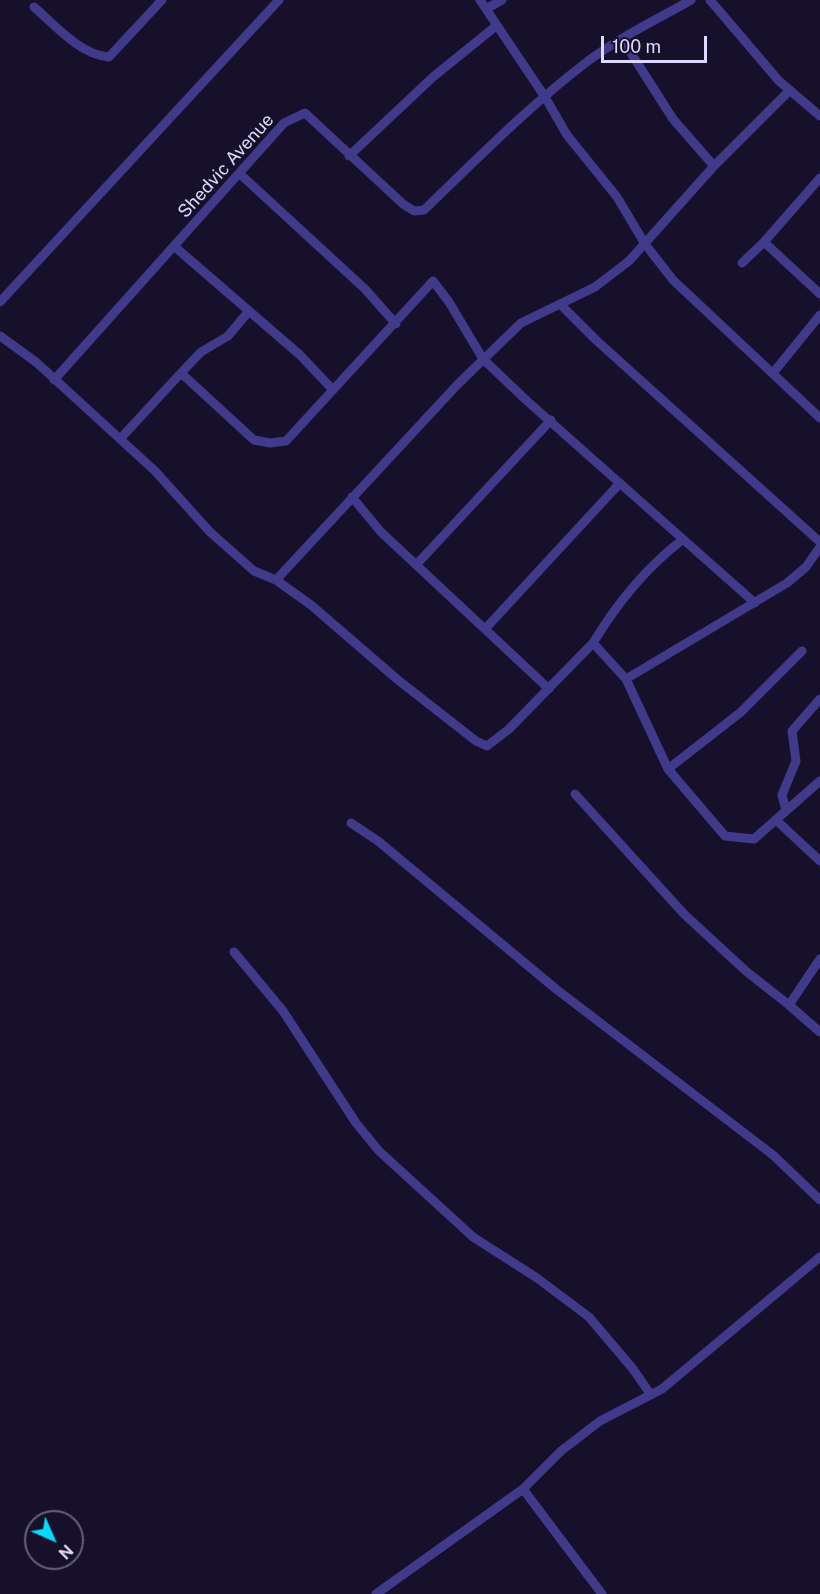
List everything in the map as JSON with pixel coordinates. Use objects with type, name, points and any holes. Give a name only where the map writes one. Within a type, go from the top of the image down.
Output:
[{"type":"street","points":[[34,8],[81,47],[99,56],[109,57],[162,0]]},
{"type":"street","points":[[0,303],[279,0]]},
{"type":"street","points":[[480,0],[545,97],[567,135],[617,197],[645,244],[673,280],[820,418]]},
{"type":"street","points":[[486,9],[502,0]]},
{"type":"street","points":[[545,97],[588,61],[643,25],[691,0]]},
{"type":"street","points":[[710,0],[746,44],[790,90],[820,116]]},
{"type":"street","points":[[350,156],[433,77],[496,26]]},
{"type":"street","points":[[622,39],[673,119],[714,166]]},
{"type":"street","points":[[276,580],[483,358],[521,323],[595,286],[629,261],[714,166],[790,90]]},
{"type":"street","name":"Shedvic Avenue","points":[[54,380],[284,123],[305,113],[331,134],[350,156],[403,204],[414,211],[424,210],[521,116],[545,97]]},
{"type":"street","points":[[240,174],[365,289],[396,324]]},
{"type":"street","points":[[742,263],[764,242],[820,178]]},
{"type":"street","points":[[764,242],[820,294]]},
{"type":"street","points":[[175,247],[300,355],[333,390]]},
{"type":"street","points":[[180,373],[254,440],[270,443],[286,441],[396,324],[433,281],[449,302],[483,358],[526,400],[755,603]]},
{"type":"street","points":[[560,304],[596,340],[712,442],[820,545],[807,567],[755,603],[626,678]]},
{"type":"street","points":[[120,439],[201,352],[228,336],[249,311]]},
{"type":"street","points":[[773,373],[820,315]]},
{"type":"street","points":[[0,336],[54,380],[155,471],[210,531],[255,571],[276,580],[311,605],[435,711],[476,741],[487,746],[509,729],[593,643],[607,620],[662,555],[682,540]]},
{"type":"street","points":[[416,565],[551,420]]},
{"type":"street","points":[[486,628],[620,483]]},
{"type":"street","points":[[352,497],[381,532],[549,689]]},
{"type":"street","points":[[593,643],[626,678],[668,769],[725,836],[754,839],[820,781]]},
{"type":"street","points":[[668,769],[741,712],[802,651]]},
{"type":"street","points":[[786,810],[782,795],[796,761],[792,731],[820,699]]},
{"type":"street","points":[[575,795],[684,914],[747,972],[820,1032]]},
{"type":"street","points":[[776,820],[820,861]]},
{"type":"street","points":[[351,823],[378,841],[556,989],[773,1155],[820,1200]]},
{"type":"street","points":[[234,952],[282,1011],[356,1123],[379,1151],[473,1237],[537,1278],[589,1317],[633,1369],[651,1395]]},
{"type":"street","points":[[789,1005],[820,959]]},
{"type":"street","points":[[376,1594],[523,1489],[561,1451],[600,1421],[651,1395],[698,1361],[820,1257]]},
{"type":"street","points":[[523,1489],[602,1594]]}]
